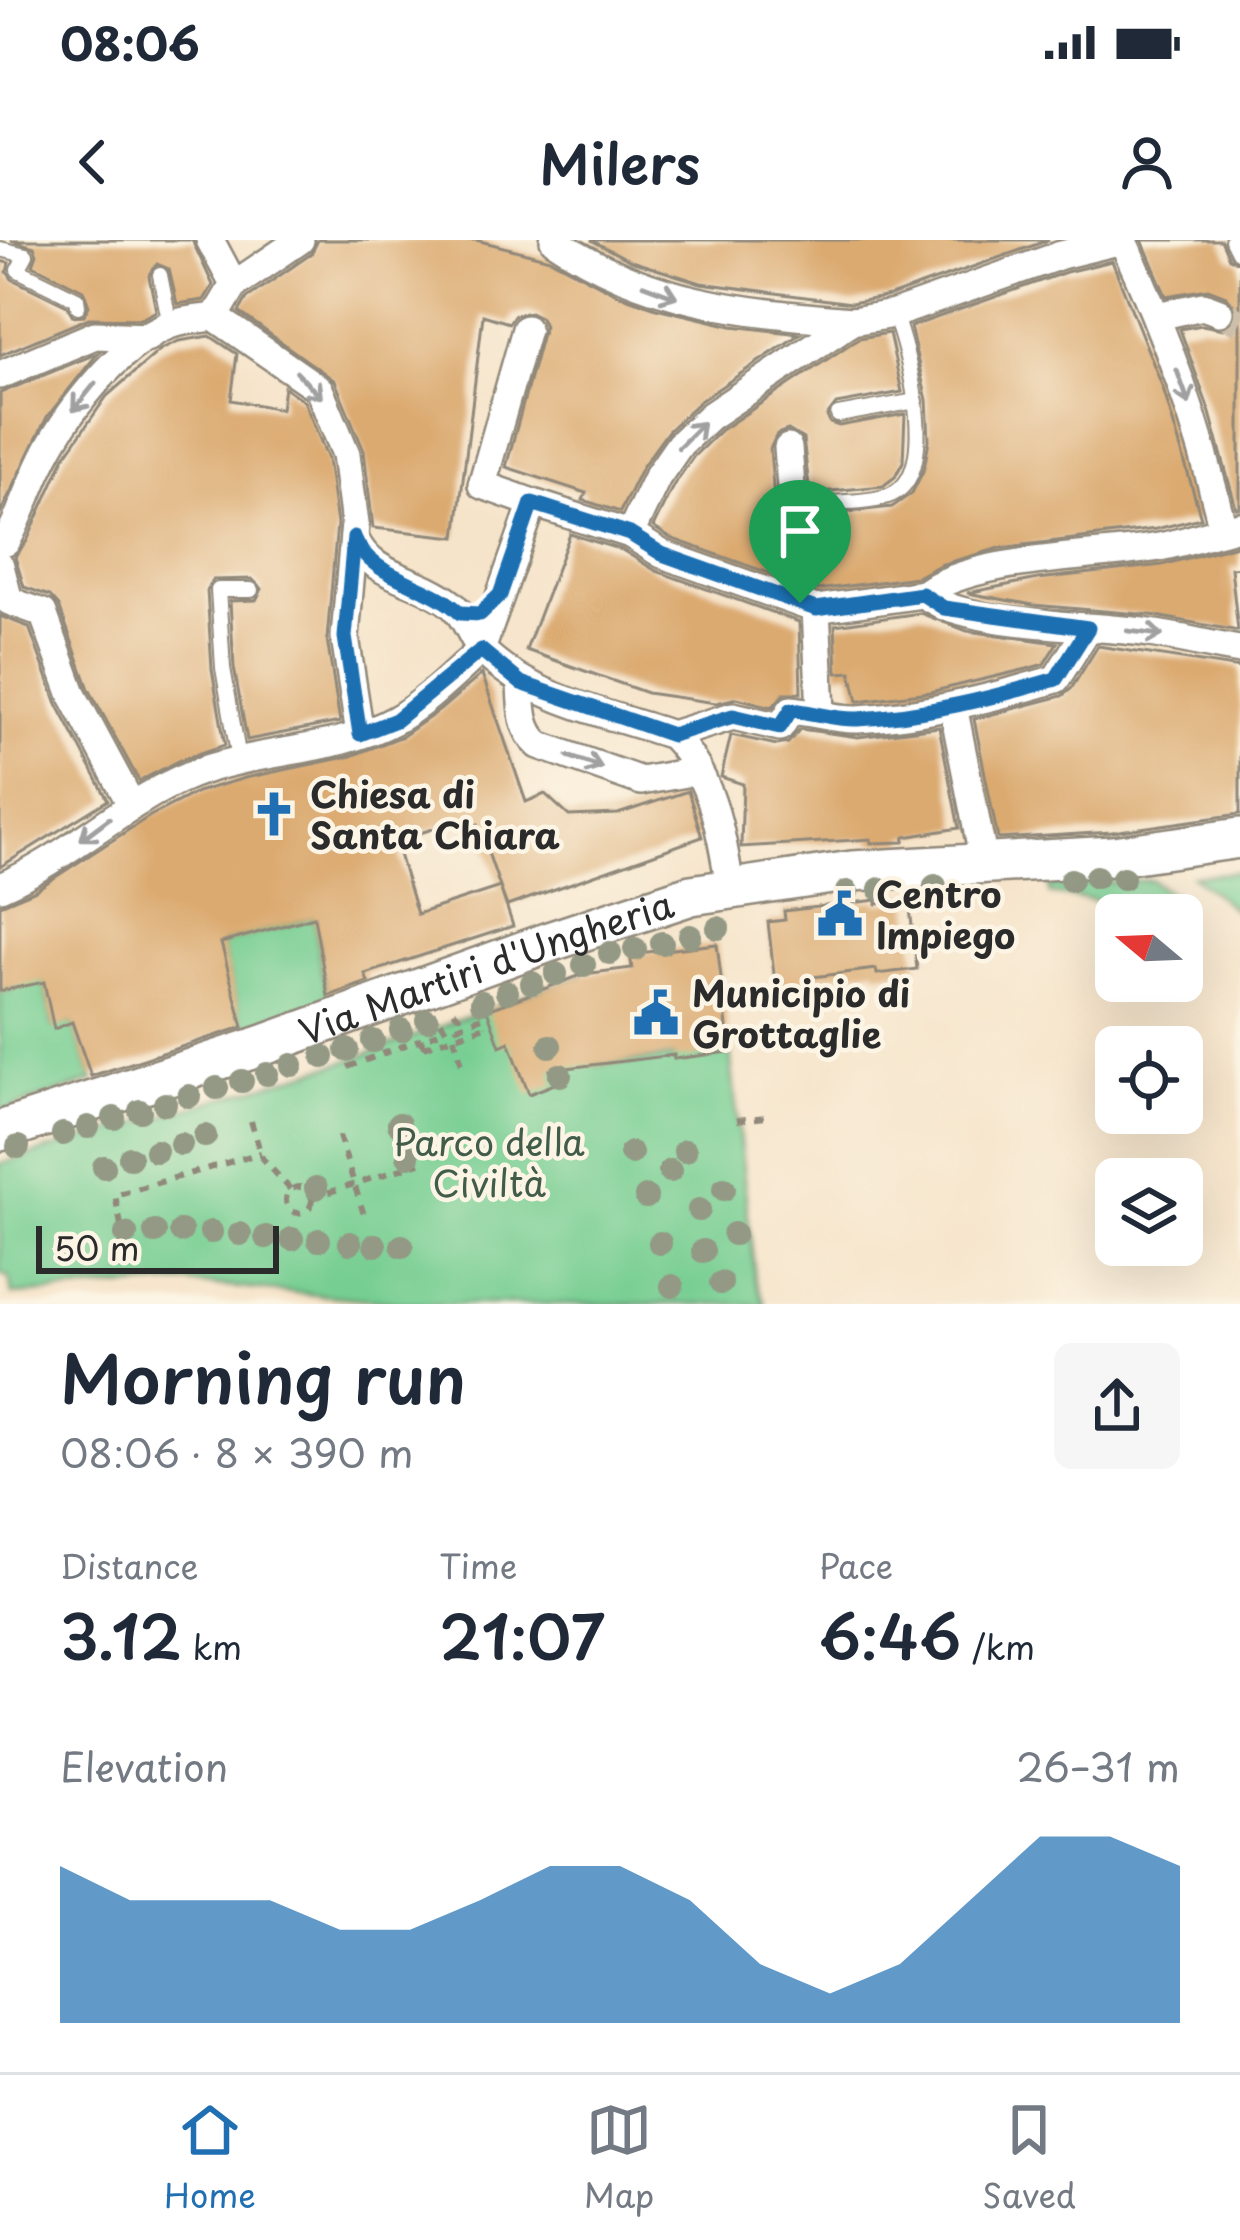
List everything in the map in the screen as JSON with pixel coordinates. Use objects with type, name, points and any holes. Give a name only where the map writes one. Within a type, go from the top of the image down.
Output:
[{"type":"street","points":[[210,240],[234,284]]},
{"type":"street","points":[[0,375],[80,336],[159,331],[215,317],[234,284],[300,240]]},
{"type":"street","points":[[526,329],[482,485],[630,534],[662,554],[808,606],[922,594],[943,580],[980,570],[1155,548],[1232,528],[1157,316],[1123,240],[1059,251],[894,314],[852,321],[698,304],[604,271],[555,240]]},
{"type":"street","points":[[1157,316],[1203,306],[1219,312]]},
{"type":"street","points":[[215,317],[319,389],[346,454],[354,537],[345,637],[360,734]]},
{"type":"street","points":[[630,534],[657,477],[680,444],[710,416],[852,321]]},
{"type":"street","points":[[0,544],[15,526],[66,419],[97,380],[159,331]]},
{"type":"street","points":[[788,448],[821,712]]},
{"type":"street","points":[[0,887],[62,855],[131,804],[193,774],[360,734],[396,720],[481,650],[532,503]]},
{"type":"street","points":[[354,537],[367,560],[448,602],[460,613],[481,650],[521,683],[672,735],[686,749],[721,825],[730,887]]},
{"type":"street","points":[[0,566],[9,601],[43,613],[73,696],[131,804]]},
{"type":"street","points":[[922,594],[944,608],[1145,632],[1240,650]]},
{"type":"street","points":[[460,613],[480,614],[500,595]]},
{"type":"street","points":[[672,735],[733,716],[780,727],[791,710],[853,719],[953,706],[1056,679],[1088,628]]},
{"type":"street","points":[[521,683],[524,721],[539,746],[641,782],[697,771]]},
{"type":"street","points":[[953,706],[984,862]]},
{"type":"street","name":"Via Martiri d'Ungheria","points":[[0,1131],[261,1046],[692,895],[852,871],[1114,856],[1240,838]]},
{"type":"lane","points":[[0,249],[26,254],[10,286]]},
{"type":"lane","points":[[18,271],[76,299],[78,307]]},
{"type":"lane","points":[[159,331],[160,275]]},
{"type":"lane","points":[[796,507],[886,496],[902,487],[920,443],[916,400],[894,314]]},
{"type":"lane","points":[[838,415],[916,400]]},
{"type":"lane","points":[[239,760],[223,668],[218,590],[251,590]]},
{"type":"path","points":[[348,1067],[421,1039],[446,1030],[439,1019],[445,1011],[457,1014],[458,1027],[482,1017],[484,1026],[454,1037],[424,1047],[421,1039]]},
{"type":"path","points":[[454,1037],[464,1071]]},
{"type":"path","points":[[737,1120],[766,1117]]},
{"type":"path","points":[[251,1121],[261,1153],[291,1190]]},
{"type":"path","points":[[339,1136],[365,1218]]},
{"type":"path","points":[[121,1226],[115,1195],[261,1153]]},
{"type":"path","points":[[311,1198],[420,1162]]},
{"type":"path","points":[[291,1190],[302,1188],[311,1198]]},
{"type":"path","points":[[291,1190],[285,1201],[296,1214],[309,1209],[311,1198]]},
{"type":"green space","points":[[1240,872],[1240,914],[1192,876]]},
{"type":"green space","points":[[1151,880],[1171,894],[1095,894],[1095,900],[1050,894],[1049,885]]},
{"type":"green space","points":[[314,917],[331,1003],[244,1032],[221,943]]},
{"type":"green space","points":[[42,971],[53,1028],[72,1022],[93,1081],[0,1112],[0,991],[12,989],[11,978]]},
{"type":"green space","name":"Parco della Civiltà","points":[[582,974],[594,1065],[730,1052],[755,1279],[765,1304],[419,1304],[184,1283],[12,1295],[9,1277],[0,1274],[0,1164],[353,1059]]},
{"type":"building","points":[[11,240],[192,240],[213,285],[204,300],[177,304],[169,269],[157,264],[149,276],[156,311],[141,319],[89,318],[0,355],[0,261],[9,263],[7,272],[12,279],[67,306],[73,316],[84,315],[89,306],[83,290],[33,265],[34,247]]},
{"type":"building","points":[[318,240],[476,240],[550,259],[617,294],[656,308],[732,326],[800,334],[700,401],[668,431],[642,467],[620,512],[583,500],[586,493],[506,467],[544,326],[530,312],[514,315],[509,323],[483,315],[456,537],[373,528],[364,451],[335,381],[239,312],[247,298],[311,254]]},
{"type":"building","points":[[591,240],[1049,240],[890,296],[851,303],[701,283],[631,261]]},
{"type":"building","points":[[1142,240],[1221,240],[1229,258],[1240,263],[1240,508],[1236,508],[1180,329],[1202,325],[1223,329],[1235,319],[1236,308],[1226,296],[1208,289],[1166,296]]},
{"type":"building","points":[[1112,261],[1163,388],[1201,518],[1156,529],[1000,548],[940,565],[917,577],[817,590],[811,516],[892,507],[912,493],[924,469],[929,440],[927,400],[910,327],[1066,272]]},
{"type":"building","points":[[889,333],[902,392],[836,404],[827,416],[839,426],[905,414],[903,462],[883,486],[810,493],[803,439],[788,430],[777,434],[770,449],[780,577],[670,538],[653,527],[694,456],[721,430],[859,338]]},
{"type":"building","points":[[210,336],[237,354],[231,400],[281,409],[284,387],[304,401],[328,459],[337,524],[327,639],[340,722],[247,740],[234,667],[230,601],[256,600],[262,589],[252,579],[213,580],[207,591],[212,669],[225,745],[139,781],[89,689],[59,606],[50,596],[24,587],[15,557],[27,541],[65,456],[107,396],[161,349]]},
{"type":"building","points":[[98,353],[47,417],[0,514],[0,393]]},
{"type":"building","points":[[570,534],[622,550],[656,571],[799,622],[801,693],[785,693],[772,707],[737,698],[716,703],[647,693],[526,650]]},
{"type":"building","points":[[1240,544],[1240,567],[1231,568],[1238,631],[1151,615],[1033,605],[967,593],[1038,579],[1162,565]]},
{"type":"building","points":[[920,613],[967,631],[1057,643],[1044,664],[1027,669],[930,692],[858,701],[851,672],[837,673],[835,625]]},
{"type":"building","points":[[0,616],[29,627],[57,704],[108,800],[0,867]]},
{"type":"building","points":[[1098,646],[1240,668],[1240,814],[1112,832],[998,839],[974,719],[1062,696]]},
{"type":"building","points":[[482,674],[526,802],[545,794],[569,816],[618,814],[688,791],[702,837],[507,906],[500,887],[513,926],[365,974],[368,982],[328,996],[314,917],[221,943],[243,1027],[91,1076],[72,1022],[54,1029],[44,982],[0,991],[0,905],[34,891],[150,816],[197,792],[351,756],[403,736]],"holes":[[[467,818],[470,828],[478,824],[500,887],[417,914],[395,841]]]},
{"type":"building","points":[[939,727],[959,828],[905,837],[904,842],[871,843],[871,839],[741,847],[743,784],[721,777],[731,735],[777,745],[788,743],[800,729],[858,737]]},
{"type":"building","points":[[877,900],[877,904],[909,900],[917,969],[805,978],[807,996],[777,1000],[768,922],[785,920],[784,911]]},
{"type":"building","name":"Municipio di Grottaglie","points":[[717,944],[730,1052],[550,1070],[555,1084],[529,1094],[509,1042],[500,1046],[487,1010],[584,974],[632,968],[630,954]]},
{"type":"tunnel","points":[[1219,312],[1240,323]]},
{"type":"place","name":"Chiesa di Santa Chiara","points":[[274,814]]},
{"type":"place","name":"Centro Impiego","points":[[840,914]]},
{"type":"place","name":"Municipio di Grottaglie","points":[[656,1013]]},
{"type":"route","points":[[532,503],[630,534],[662,554],[800,603],[816,609],[922,594],[944,608],[1088,628],[1056,679],[1011,692],[953,706],[853,719],[791,710],[780,727],[733,716],[672,735],[521,683],[481,650],[396,720],[360,734],[345,637],[354,537],[367,560],[471,615],[490,608],[500,595],[532,503]]}]
